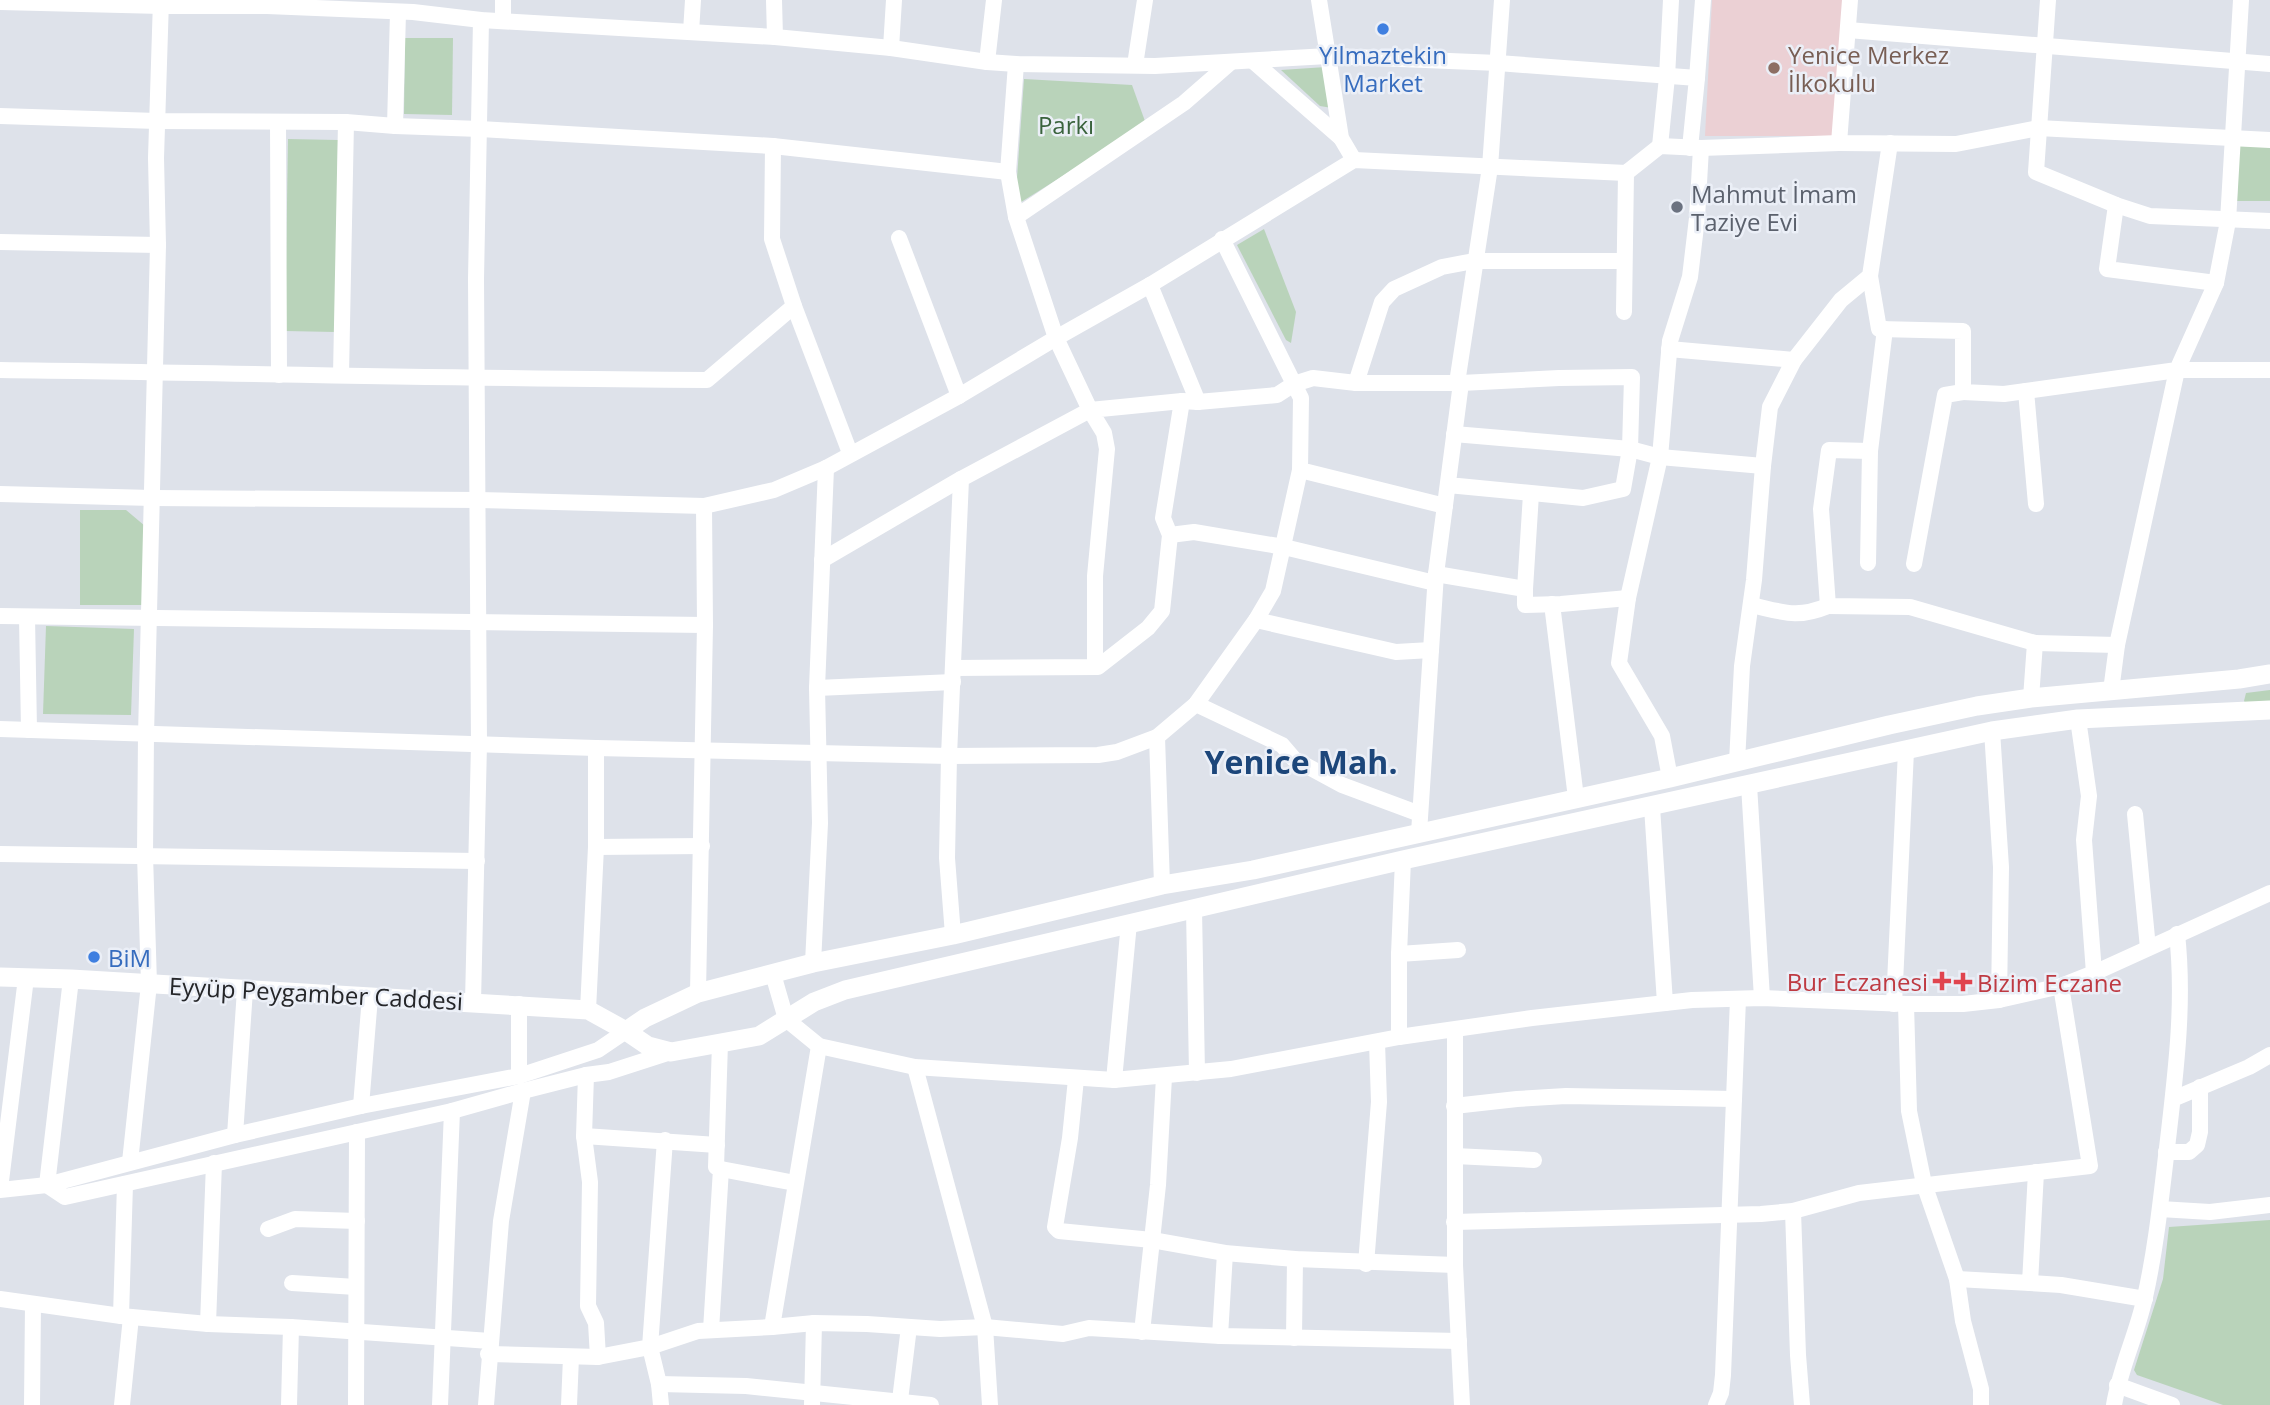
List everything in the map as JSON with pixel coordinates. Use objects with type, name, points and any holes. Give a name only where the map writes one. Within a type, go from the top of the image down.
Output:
[{"type":"main road","points":[[626,1031],[645,1018],[698,993],[813,963],[953,935],[1162,885],[1254,870],[1420,824],[1576,798],[1977,706],[2270,674]]},
{"type":"main road","points":[[671,1052],[759,1036],[814,1002],[845,990],[1403,860],[1992,731],[2078,719],[2270,710]]},
{"type":"main road","name":"Eyyüp Peygamber Caddesi","points":[[0,977],[519,1004],[588,1010],[648,1046],[671,1052]]},
{"type":"street","points":[[503,0],[503,21]]},
{"type":"street","points":[[691,32],[693,0]]},
{"type":"street","points":[[774,0],[775,37]]},
{"type":"street","points":[[891,48],[894,0]]},
{"type":"street","points":[[987,62],[994,0]]},
{"type":"street","points":[[1135,65],[1145,0]]},
{"type":"street","points":[[1319,0],[1341,138]]},
{"type":"street","points":[[1196,704],[1282,746],[1294,759],[1420,824],[1436,578],[1474,261],[1490,167],[1502,0]]},
{"type":"street","points":[[1660,146],[1671,0]]},
{"type":"street","points":[[1670,778],[1662,736],[1619,663],[1628,598],[1660,457],[1668,349],[1690,277],[1697,218],[1697,78],[1703,0]]},
{"type":"street","points":[[1839,143],[1850,0]]},
{"type":"street","points":[[2048,0],[2036,172],[2150,216],[2270,221]]},
{"type":"street","points":[[2111,691],[2117,645],[2177,370],[2216,283],[2228,221],[2241,0]]},
{"type":"street","points":[[0,2],[267,3],[408,8],[481,20],[775,37],[1016,64],[1135,65],[1328,56],[1498,63],[1697,78]]},
{"type":"street","points":[[130,1162],[149,984],[145,855],[146,735],[158,245],[157,121],[162,3]]},
{"type":"street","points":[[395,126],[408,8]]},
{"type":"street","points":[[473,1002],[479,744],[476,279],[481,20]]},
{"type":"street","points":[[1847,30],[2270,64]]},
{"type":"street","points":[[1253,61],[1341,138],[1354,160]]},
{"type":"street","points":[[1016,217],[1184,103],[1231,62]]},
{"type":"street","points":[[1016,64],[1008,172],[1016,217],[1056,338],[1090,410],[1104,433],[1107,449],[1095,576],[1095,667]]},
{"type":"street","points":[[0,117],[346,122],[480,129],[774,146],[1008,172]]},
{"type":"street","points":[[278,121],[279,375]]},
{"type":"street","points":[[341,375],[346,122]]},
{"type":"street","points":[[0,494],[478,500],[704,506],[774,490],[826,468],[959,396],[1150,285],[1354,160],[1626,173],[1660,146],[1696,148],[1839,143],[1956,144],[2038,128],[2270,140]]},
{"type":"street","points":[[1890,143],[1870,276],[1879,329],[1963,331],[1963,392]]},
{"type":"street","points":[[774,146],[772,239],[794,306],[850,453]]},
{"type":"street","points":[[1624,312],[1626,173]]},
{"type":"street","points":[[2116,205],[2107,269],[2216,283]]},
{"type":"street","points":[[899,238],[959,396]]},
{"type":"street","points":[[0,729],[949,756],[1098,755],[1117,752],[1157,737],[1196,704],[1256,620],[1273,591],[1300,470],[1301,398],[1222,239]]},
{"type":"street","points":[[0,242],[158,245]]},
{"type":"street","points":[[1356,383],[1379,309],[1388,295],[1394,289],[1442,267],[1474,261],[1624,261]]},
{"type":"street","points":[[1737,762],[1742,666],[1751,604],[1770,407],[1794,360],[1841,300],[1870,276]]},
{"type":"street","points":[[817,688],[953,675],[1095,667],[1148,628],[1161,611],[1170,536],[1163,518],[1190,402],[1150,285]]},
{"type":"street","points":[[0,370],[478,379],[707,380],[794,306]]},
{"type":"street","points":[[1868,563],[1870,451],[1885,329]]},
{"type":"street","points":[[1668,349],[1794,360]]},
{"type":"street","points":[[1914,564],[1945,395],[1963,392],[2004,394],[2177,370],[2270,370]]},
{"type":"street","points":[[822,561],[961,479],[1090,410],[1277,395],[1294,384],[1314,378],[1356,383],[1459,383],[1632,377],[1630,449],[1623,489],[1583,498],[1448,485]]},
{"type":"street","points":[[2026,391],[2036,504]]},
{"type":"street","points":[[1454,434],[1630,449],[1660,457],[1763,466]]},
{"type":"street","points":[[1828,606],[1821,509],[1829,450],[1870,451]]},
{"type":"street","points":[[813,963],[820,823],[817,688],[826,468]]},
{"type":"street","points":[[1300,470],[1445,506]]},
{"type":"street","points":[[953,935],[947,858],[961,479]]},
{"type":"street","points":[[1531,494],[1525,605],[1628,598]]},
{"type":"street","points":[[698,993],[704,750],[704,506]]},
{"type":"street","points":[[1170,536],[1194,532],[1436,578],[1525,589]]},
{"type":"street","points":[[1552,604],[1576,798]]},
{"type":"street","points":[[1751,604],[1790,613],[1809,614],[1828,606],[1910,607],[2035,643],[2117,645]]},
{"type":"street","points":[[0,616],[705,625]]},
{"type":"street","points":[[27,617],[29,730]]},
{"type":"street","points":[[1256,620],[1396,652],[1431,650]]},
{"type":"street","points":[[2031,698],[2035,643]]},
{"type":"street","points":[[2078,719],[2089,796],[2084,840],[2094,973]]},
{"type":"street","points":[[1992,731],[2001,867],[1999,1000]]},
{"type":"street","points":[[1157,737],[1162,885]]},
{"type":"street","points":[[588,1010],[596,847],[596,748]]},
{"type":"street","points":[[1906,751],[1900,1004],[1909,1111],[1924,1184],[1957,1279],[1963,1321],[1981,1389],[1981,1405]]},
{"type":"street","points":[[1749,785],[1762,998]]},
{"type":"street","points":[[1651,807],[1665,1003]]},
{"type":"street","points":[[2135,814],[2148,948]]},
{"type":"street","points":[[596,847],[702,846]]},
{"type":"street","points":[[0,854],[477,861]]},
{"type":"street","points":[[1399,1037],[1403,860]]},
{"type":"street","points":[[773,974],[786,1019],[819,1046],[915,1067],[1114,1080],[1197,1073],[1399,1037],[1665,1003],[1762,998],[1900,1004],[1970,1004],[1999,1000],[2061,986],[2094,973],[2270,893]]},
{"type":"street","points":[[1194,909],[1197,1073]]},
{"type":"street","points":[[1114,1080],[1129,923]]},
{"type":"street","points":[[2114,1405],[2117,1385],[2145,1299],[2160,1209],[2179,1018],[2180,960],[2177,934]]},
{"type":"street","points":[[1399,954],[1458,950]]},
{"type":"street","points":[[26,978],[0,1189],[47,1185],[235,1135],[361,1106],[609,1072],[671,1052]]},
{"type":"street","points":[[47,1185],[71,979]]},
{"type":"street","points":[[1454,1222],[1728,1216],[1793,1211],[1859,1193],[2091,1166],[2061,986]]},
{"type":"street","points":[[235,1135],[245,990]]},
{"type":"street","points":[[361,1106],[370,996]]},
{"type":"street","points":[[1716,1405],[1721,1393],[1723,1375],[1738,999]]},
{"type":"street","points":[[486,1405],[501,1221],[521,1083],[519,1004]]},
{"type":"street","points":[[1455,1030],[1454,1222],[1462,1405]]},
{"type":"street","points":[[47,1185],[65,1197],[452,1111],[598,1050],[626,1031]]},
{"type":"street","points":[[1366,1264],[1379,1102],[1377,1042]]},
{"type":"street","points":[[720,1043],[716,1167],[795,1183]]},
{"type":"street","points":[[772,1327],[819,1046]]},
{"type":"street","points":[[2173,1099],[2249,1067],[2270,1055]]},
{"type":"street","points":[[915,1067],[985,1327],[990,1405]]},
{"type":"street","points":[[586,1075],[584,1136],[590,1182],[587,1306],[596,1323],[598,1357]]},
{"type":"street","points":[[1142,1332],[1158,1185],[1164,1077]]},
{"type":"street","points":[[1076,1079],[1070,1138],[1055,1227],[1059,1231],[1152,1240],[1225,1253],[1366,1264],[1455,1265]]},
{"type":"street","points":[[2166,1152],[2189,1152],[2197,1145],[2200,1132],[2200,1087]]},
{"type":"street","points":[[1454,1106],[1566,1096],[1734,1100]]},
{"type":"street","points":[[440,1405],[452,1111]]},
{"type":"street","points":[[356,1405],[357,1132]]},
{"type":"street","points":[[584,1136],[717,1145]]},
{"type":"street","points":[[662,1405],[650,1347],[665,1140]]},
{"type":"street","points":[[1455,1156],[1534,1160]]},
{"type":"street","points":[[208,1324],[214,1163]]},
{"type":"street","points":[[711,1330],[721,1169]]},
{"type":"street","points":[[2030,1283],[2036,1172]]},
{"type":"street","points":[[122,1405],[126,1316],[125,1184]]},
{"type":"street","points":[[2160,1209],[2210,1212],[2270,1205]]},
{"type":"street","points":[[1793,1211],[1802,1405]]},
{"type":"street","points":[[268,1229],[295,1219],[357,1221]]},
{"type":"street","points":[[1220,1336],[1225,1253]]},
{"type":"street","points":[[1294,1338],[1295,1259]]},
{"type":"street","points":[[1957,1279],[2061,1286],[2145,1299]]},
{"type":"street","points":[[292,1283],[356,1287]]},
{"type":"street","points":[[0,1299],[208,1324],[444,1338],[489,1348],[571,1357],[598,1357],[650,1347],[698,1331],[814,1323],[940,1329],[985,1327],[1063,1334],[1089,1328],[1220,1336],[1459,1341]]},
{"type":"street","points":[[32,1405],[33,1304]]},
{"type":"street","points":[[812,1399],[814,1323]]},
{"type":"street","points":[[289,1405],[291,1327]]},
{"type":"street","points":[[900,1401],[909,1327]]},
{"type":"street","points":[[569,1405],[571,1357]]},
{"type":"street","points":[[659,1384],[746,1386],[812,1399],[900,1401],[931,1405]]},
{"type":"street","points":[[2117,1385],[2172,1405]]},
{"type":"shaded area","name":"Yenice Merkez İlkokulu","points":[[1712,0],[1844,0],[1835,136],[1705,136]]},
{"type":"green space","points":[[405,38],[453,38],[452,115],[404,114]]},
{"type":"green space","points":[[1326,67],[1332,108],[1320,106],[1281,70]]},
{"type":"green space","name":"Parkı","points":[[1024,79],[1132,85],[1146,124],[1015,206]]},
{"type":"green space","points":[[288,139],[338,140],[335,332],[285,331]]},
{"type":"green space","points":[[2239,146],[2270,147],[2270,201],[2237,201]]},
{"type":"green space","points":[[1264,229],[1296,312],[1291,343],[1286,340],[1237,245]]},
{"type":"green space","points":[[80,510],[126,510],[145,526],[145,605],[80,605]]},
{"type":"green space","points":[[46,626],[134,629],[131,715],[43,714]]},
{"type":"green space","points":[[2270,690],[2270,701],[2246,704],[2244,701],[2246,693]]},
{"type":"green space","points":[[2270,1220],[2270,1405],[2223,1405],[2137,1375],[2134,1370],[2163,1279],[2169,1227]]},
{"type":"place","name":"Yilmaztekin Market","points":[[1383,29]]},
{"type":"place","name":"Yenice Merkez İlkokulu","points":[[1774,68]]},
{"type":"place","name":"Mahmut İmam Taziye Evi","points":[[1677,207]]},
{"type":"place","name":"BiM","points":[[94,957]]},
{"type":"place","name":"Bur Eczanesi","points":[[1942,981]]},
{"type":"place","name":"Bizim Eczane","points":[[1963,982]]},
{"type":"district","name":"Yenice Mah.","points":[[1301,761]]}]
